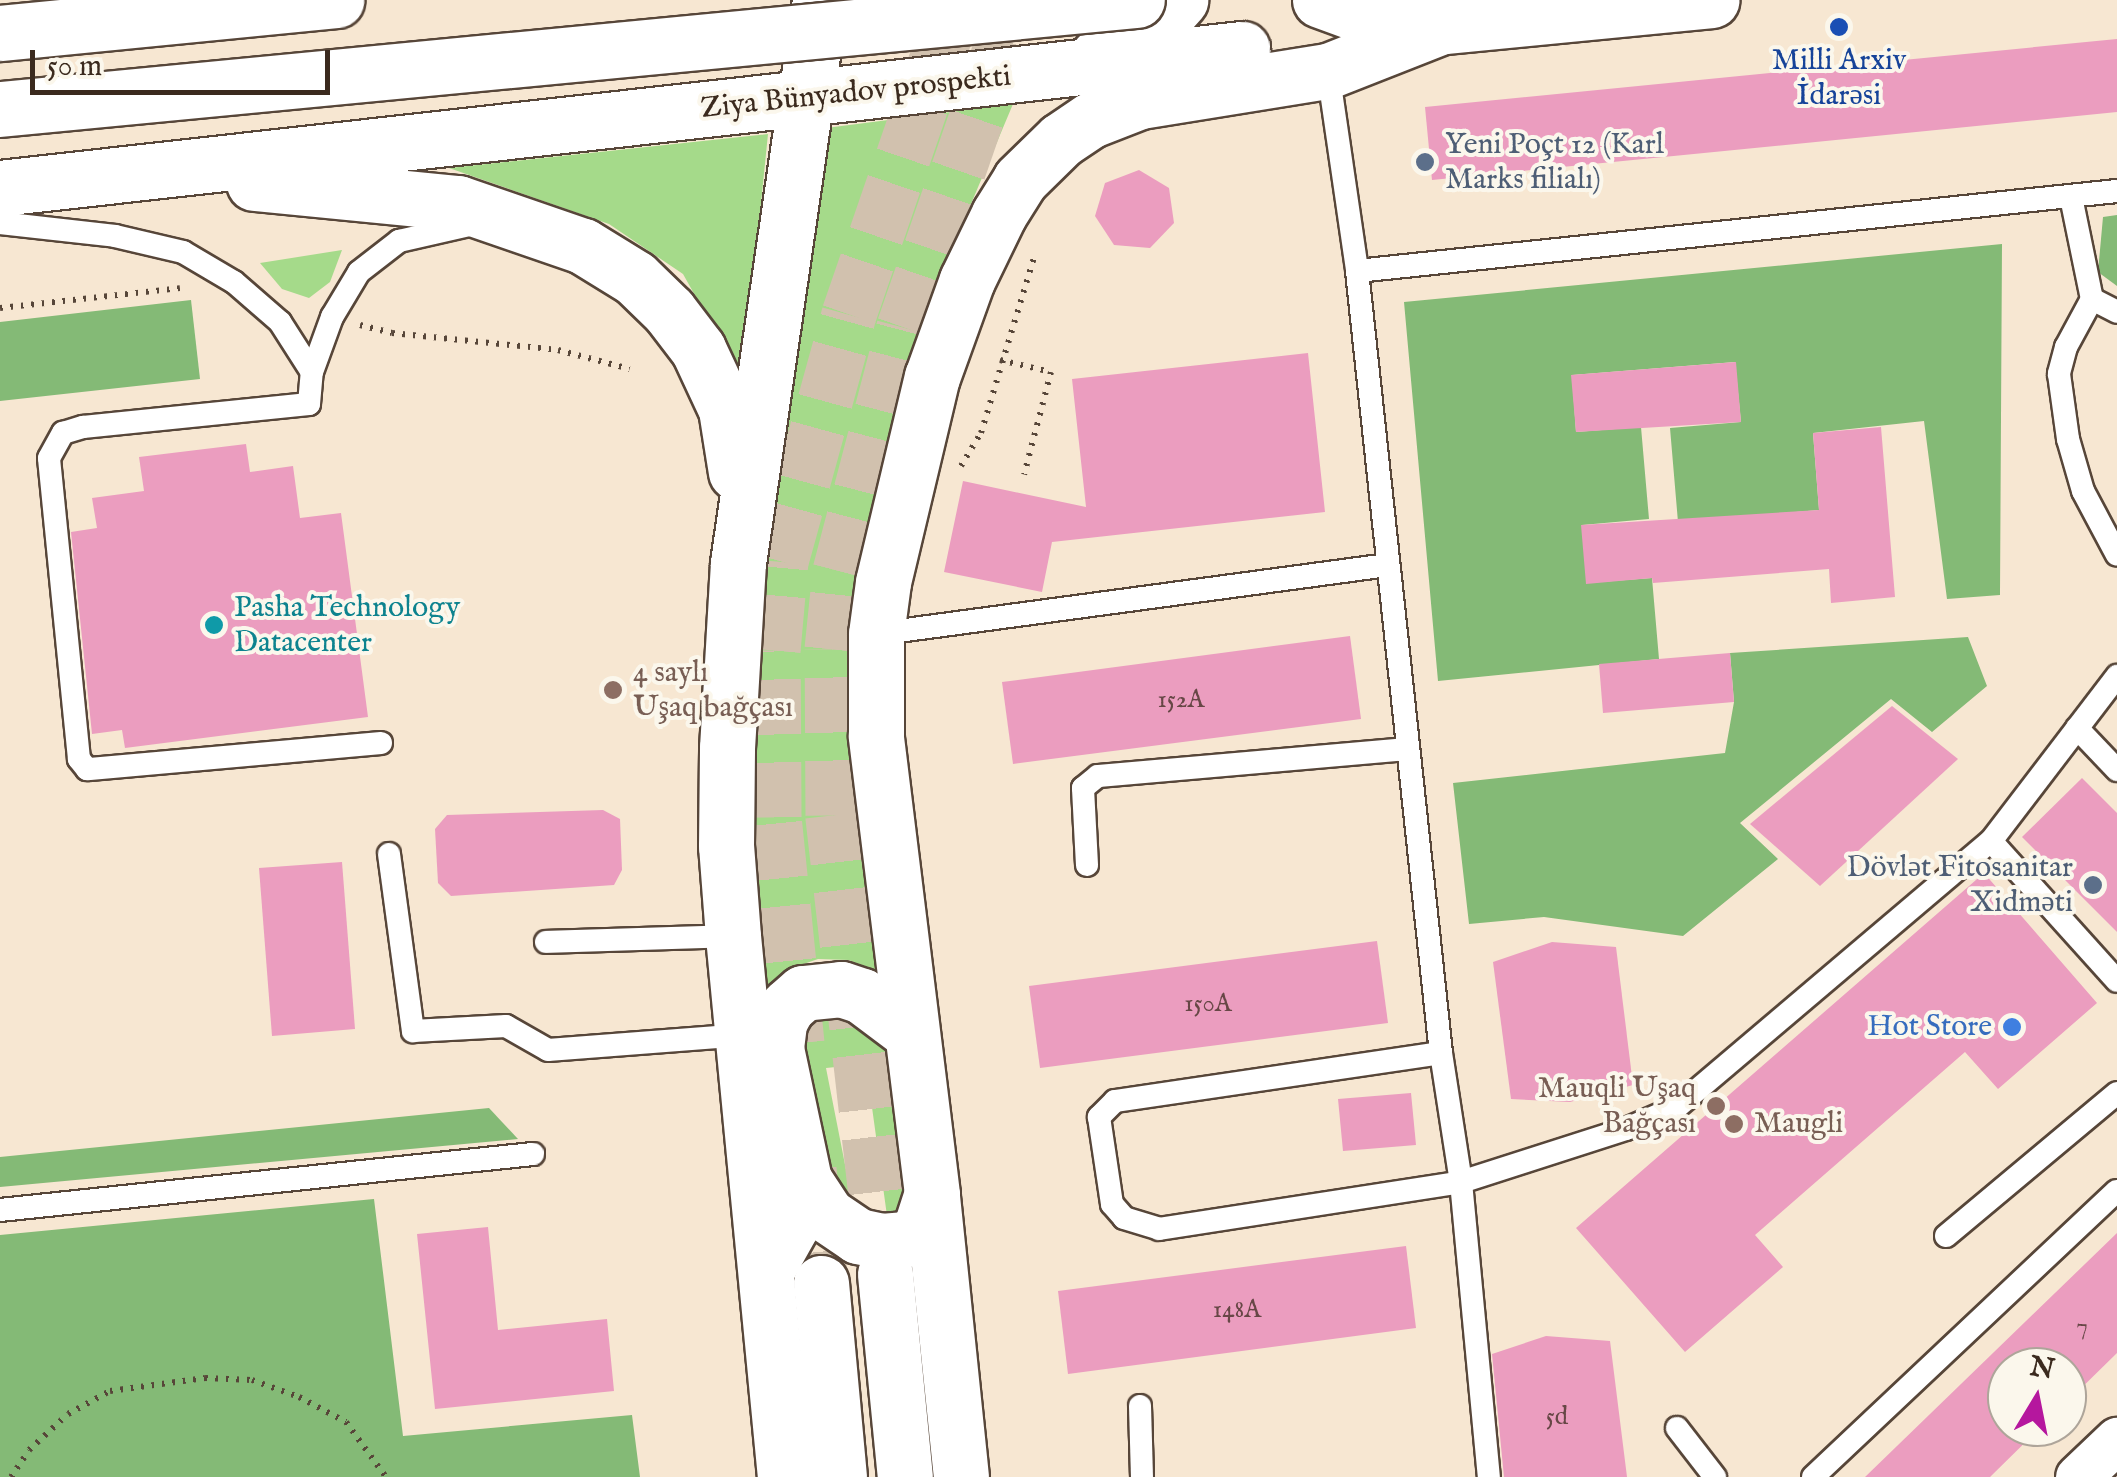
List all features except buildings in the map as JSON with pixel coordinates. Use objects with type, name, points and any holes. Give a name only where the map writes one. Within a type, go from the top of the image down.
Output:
[{"type":"main road","points":[[0,33],[336,0]]},
{"type":"main road","points":[[820,0],[738,563],[726,748],[726,846],[733,936],[759,1041],[804,1180],[827,1216],[858,1236],[906,1239],[920,1230],[932,1194]]},
{"type":"main road","points":[[841,0],[840,36],[853,60],[891,78],[944,84]]},
{"type":"main road","points":[[0,109],[1137,0]]},
{"type":"main road","points":[[1032,74],[1132,42],[1155,28],[1180,0]]},
{"type":"main road","points":[[1320,0],[1375,20],[1442,26]]},
{"type":"main road","name":"Ziya Bünyadov prospekti","points":[[0,188],[1442,26],[1712,0]]},
{"type":"main road","points":[[961,1477],[932,1194],[876,736],[876,634],[895,524],[932,377],[967,280],[1020,180],[1076,130],[1140,101],[1328,71],[1442,26]]},
{"type":"main road","points":[[111,173],[370,191],[458,203],[583,246],[635,278],[669,311],[698,349],[716,384],[733,440],[738,563]]},
{"type":"main road","points":[[786,1477],[766,1271],[759,1041],[780,1022],[788,1006],[803,994],[823,988],[862,996],[910,1032]]},
{"type":"main road","points":[[766,1271],[791,1226],[804,1180]]},
{"type":"main road","points":[[884,1274],[905,1477]]},
{"type":"main road","points":[[821,1283],[838,1477]]},
{"type":"lane","points":[[1328,71],[1357,271],[1441,1052],[1461,1182],[1488,1477]]},
{"type":"lane","points":[[1357,271],[2117,191]]},
{"type":"lane","points":[[2072,197],[2092,299],[2066,347],[2059,374],[2068,439],[2083,490],[2117,555]]},
{"type":"lane","points":[[381,744],[88,769],[79,759],[49,458],[64,433],[83,426],[309,404],[312,372],[332,317],[359,272],[399,241],[437,230],[512,219]]},
{"type":"lane","points":[[0,223],[115,236],[183,252],[234,282],[280,322],[312,372]]},
{"type":"lane","points":[[2092,299],[2117,312]]},
{"type":"lane","points":[[876,634],[1388,565]]},
{"type":"lane","points":[[1441,1052],[1115,1101],[1104,1107],[1099,1117],[1112,1204],[1124,1218],[1159,1229],[1461,1182],[1626,1129],[1678,1107],[1990,841],[2117,676]]},
{"type":"lane","points":[[2076,728],[2117,770]]},
{"type":"lane","points":[[1087,865],[1083,788],[1098,776],[1408,749]]},
{"type":"lane","points":[[1990,841],[2117,980]]},
{"type":"lane","points":[[389,854],[415,1032],[506,1026],[548,1050],[759,1041]]},
{"type":"lane","points":[[546,942],[733,936]]},
{"type":"lane","points":[[1946,1236],[2117,1093]]},
{"type":"lane","points":[[0,1210],[532,1154]]},
{"type":"lane","points":[[1813,1477],[2117,1191]]},
{"type":"lane","points":[[1140,1406],[1142,1477]]},
{"type":"lane","points":[[1677,1428],[1715,1477]]},
{"type":"path","points":[[955,477],[981,433],[1000,360],[1040,244]]},
{"type":"path","points":[[558,350],[630,369]]},
{"type":"path","points":[[1000,360],[1051,372],[1024,475]]},
{"type":"path","points":[[11,1477],[29,1450],[68,1414],[110,1391],[205,1378],[252,1380],[298,1397],[346,1422],[386,1477]]},
{"type":"green space","points":[[1013,104],[947,261],[854,654],[852,791],[877,974],[849,960],[818,959],[789,969],[769,993],[751,872],[749,630],[785,434],[826,128]]},
{"type":"green space","points":[[768,134],[743,381],[683,274],[609,224],[449,168]]},
{"type":"green space","points":[[2117,215],[2117,286],[2098,272],[2103,217]]},
{"type":"green space","points":[[2002,244],[2000,595],[1947,599],[1924,421],[1813,433],[1819,510],[1678,522],[1670,428],[1741,422],[1735,362],[1572,375],[1576,432],[1641,427],[1649,519],[1582,525],[1587,583],[1652,578],[1659,659],[1438,681],[1404,302]]},
{"type":"green space","points":[[342,250],[330,282],[309,298],[282,289],[260,263]]},
{"type":"green space","points":[[191,300],[200,379],[0,401],[0,322]]},
{"type":"green space","points":[[1968,637],[1987,686],[1932,732],[1891,699],[1740,823],[1778,859],[1683,936],[1544,917],[1469,924],[1453,783],[1725,753],[1734,702],[1730,653]]},
{"type":"green space","points":[[820,1008],[884,1030],[912,1220],[888,1223],[866,1064],[826,1068],[851,1195],[835,1197],[812,1126],[802,1032]]},
{"type":"green space","points":[[489,1108],[518,1139],[0,1187],[0,1157]]},
{"type":"green space","points":[[374,1199],[403,1436],[632,1415],[640,1477],[0,1477],[0,1235]]},
{"type":"tunnel","points":[[797,1043],[774,817],[773,650],[781,561],[849,314],[957,0]]},
{"type":"tunnel","points":[[885,1274],[833,815],[832,649],[840,571],[904,327],[1017,0]]},
{"type":"tunnel","points":[[809,1169],[821,1283]]},
{"type":"place","name":"Milli Arxiv İdarəsi","points":[[1839,27]]},
{"type":"place","name":"Yeni Poçt 12 (Karl Marks filialı)","points":[[1425,162]]},
{"type":"place","name":"Pasha Technology Datacenter","points":[[214,625]]},
{"type":"place","name":"4 saylı Uşaq bağçası","points":[[613,690]]},
{"type":"place","name":"Dövlət Fitosanitar Xidməti","points":[[2093,885]]},
{"type":"place","name":"Hot Store","points":[[2012,1027]]},
{"type":"place","name":"Mauqli Uşaq Bağçası","points":[[1716,1106]]},
{"type":"place","name":"Maugli","points":[[1734,1124]]}]
